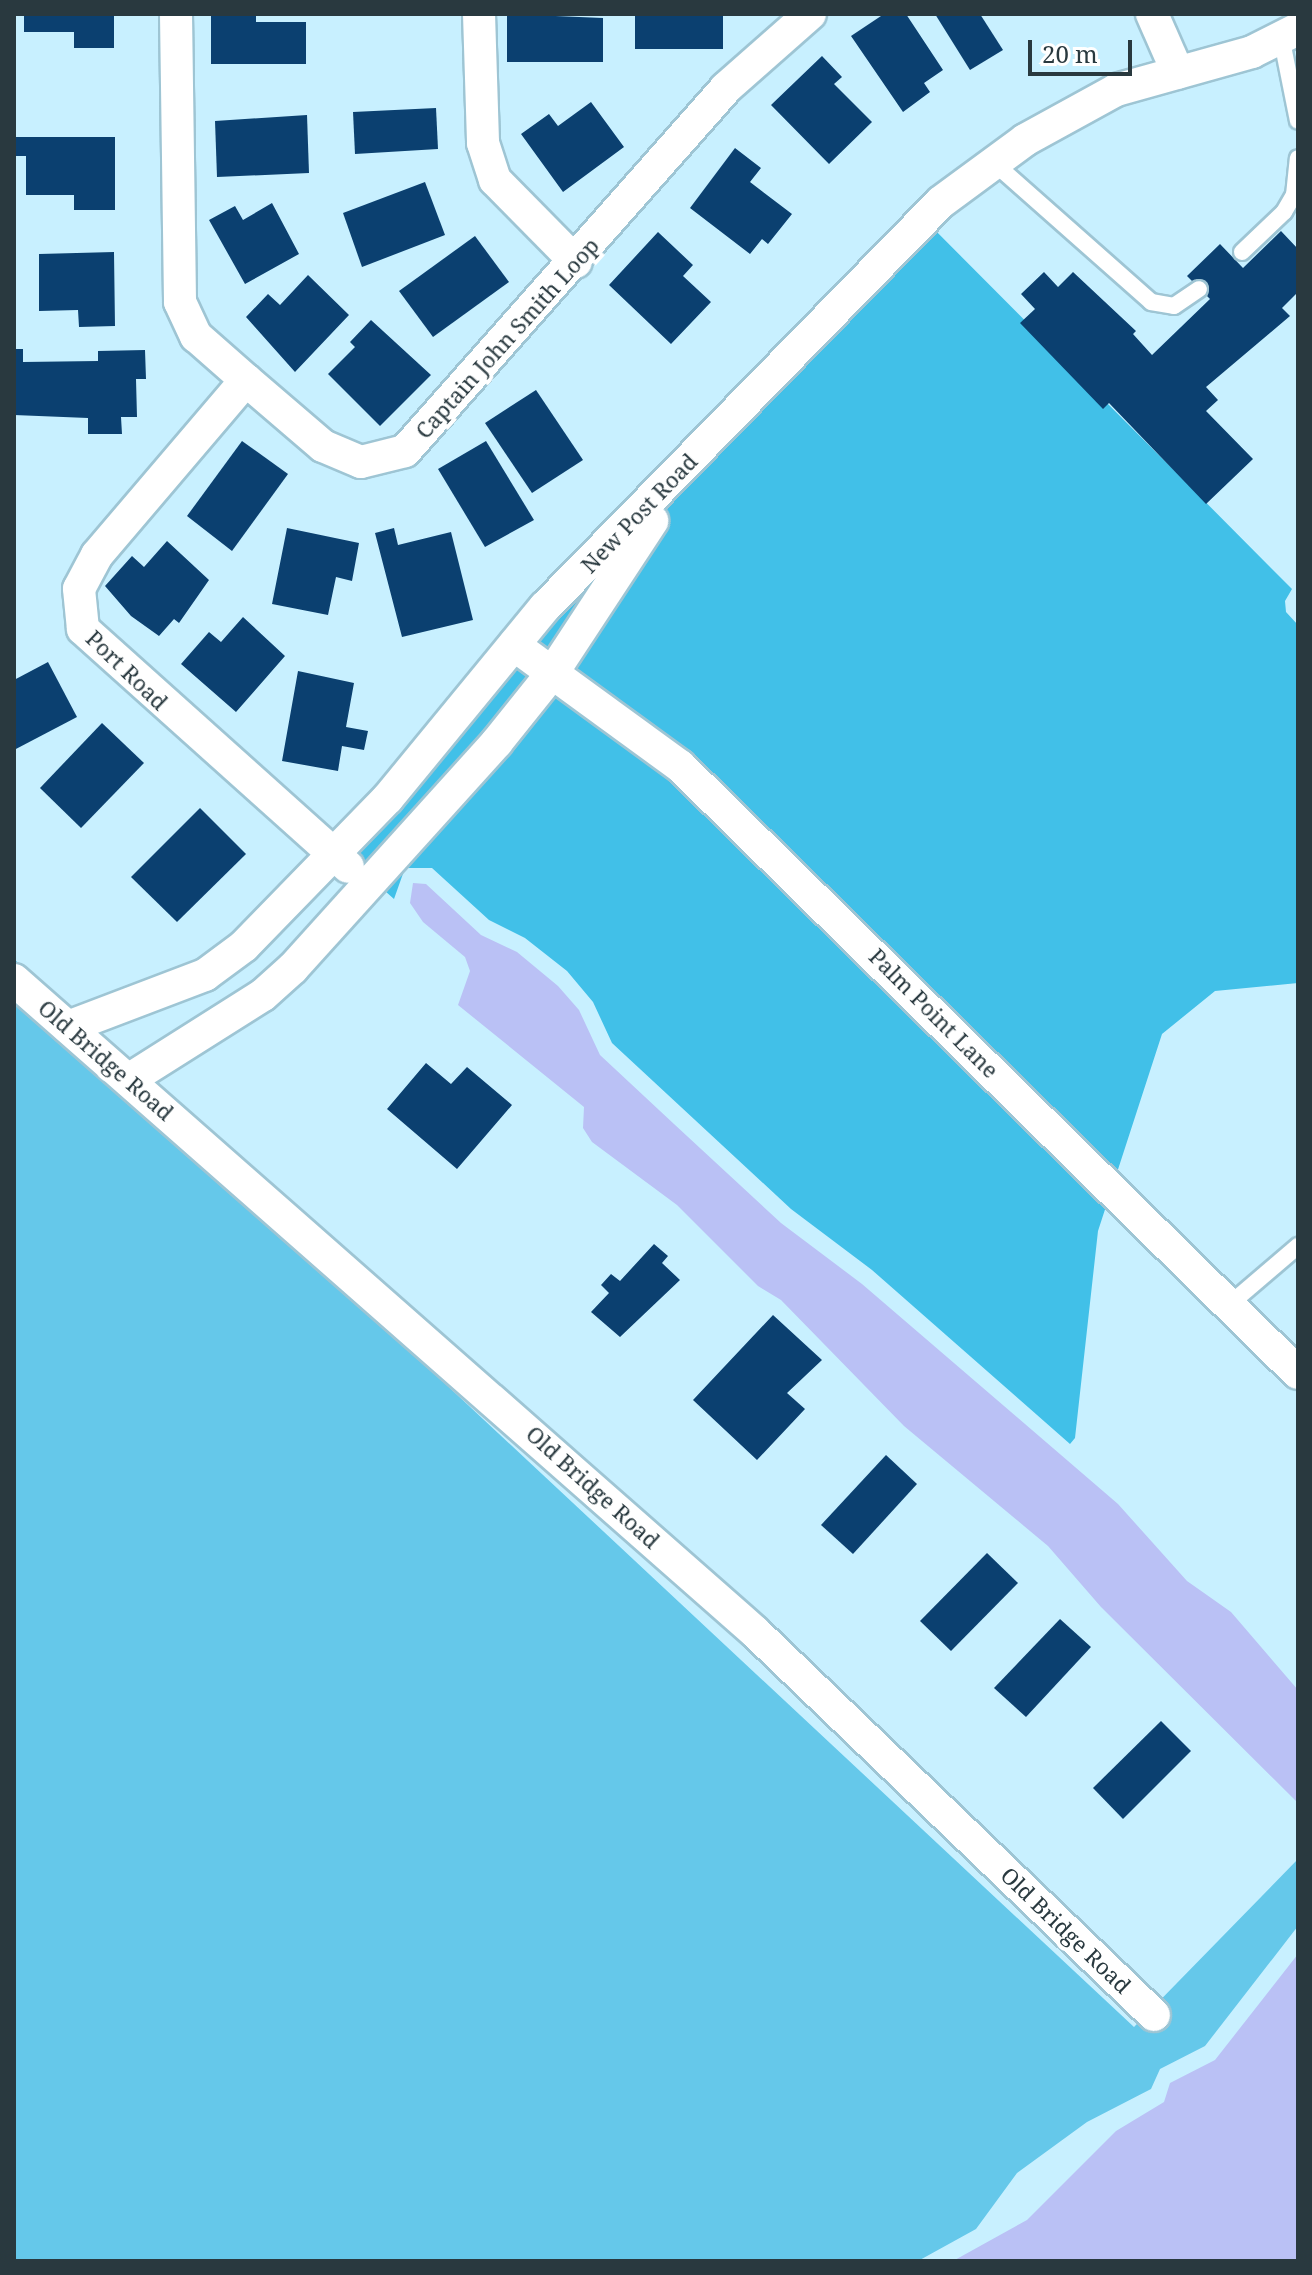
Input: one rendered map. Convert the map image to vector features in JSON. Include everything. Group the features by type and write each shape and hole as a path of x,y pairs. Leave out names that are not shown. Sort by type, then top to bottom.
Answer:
{"street":[{"name":"Captain John Smith Loop","path":"176,14 180,302 196,336 323,446 361,462 405,451 576,262 726,88 810,14"},
{"path":"479,14 483,143 495,180 576,262"},
{"path":"1152,14 1178,73"},
{"name":"New Post Road","path":"68,1027 205,975 244,946 388,798 514,645 941,202 993,162 1116,90 1293,43"},
{"name":"Port Road","path":"246,380 97,555 79,589 83,629 367,883"},
{"path":"130,1079 263,995 497,742 553,672 694,456"},
{"name":"Palm Point Lane","path":"514,645 680,766 1298,1373"},
{"name":"Old Bridge Road","path":"14,980 755,1632 1154,2015"}],"lane":[{"path":"1293,43 1298,121"},
{"path":"1242,252 1284,212 1294,195 1298,159"},
{"path":"993,162 1151,302 1174,306 1199,289"},
{"path":"1229,1305 1298,1246"}],"shaded area":[{"path":"914,209 1292,589 1285,601 1286,612 1298,625 1298,983 1215,991 1162,1034 1098,1231 1075,1438 1070,1444 872,1270 791,1209 612,1043 593,1002 567,971 525,938 489,920 432,868 405,868 394,899 341,852"},
{"path":"413,883 426,884 481,935 517,952 558,986 579,1010 600,1055 674,1124 781,1223 862,1284 1118,1504 1187,1581 1231,1612 1298,1690 1298,1803 1101,1607 1048,1546 904,1426 781,1300 758,1286 677,1205 592,1142 583,1128 584,1107 458,1005 470,971 465,957 423,922 410,903"},
{"path":"14,959 144,1073 376,1319 1134,2027 1298,1859 1298,1926 1205,2046 1160,2069 1151,2089 1087,2122 1017,2173 976,2229 918,2261 14,2261"},
{"path":"1298,1954 1298,2261 953,2261 1027,2220 1116,2131 1164,2102 1170,2083 1215,2060"}],"building":[{"path":"24,14 114,14 114,48 74,48 74,32 24,32"},
{"path":"211,14 256,14 256,22 306,22 306,64 211,64"},
{"path":"507,14 603,18 603,62 507,62"},
{"path":"635,14 723,14 723,49 635,49"},
{"path":"884,14 906,14 943,70 924,83 930,92 903,112 851,36"},
{"path":"935,14 980,14 1003,50 970,70"},
{"path":"822,56 842,77 834,84 872,122 829,164 771,105"},
{"path":"591,102 624,147 563,192 521,134 549,114 558,126"},
{"path":"436,108 438,149 355,154 353,112"},
{"path":"307,115 309,173 217,177 215,121"},
{"path":"14,137 115,137 115,210 74,210 74,195 26,195 26,156 14,156"},
{"path":"735,148 761,168 750,182 792,214 768,244 762,239 750,254 690,208"},
{"path":"425,182 445,235 362,267 343,213"},
{"path":"272,203 299,254 245,284 209,220 235,206 243,220"},
{"path":"1281,231 1298,249 1298,292 1282,308 1290,316 1206,387 1218,400 1206,411 1253,459 1206,504 1109,403 1103,409 1020,323 1035,309 1021,294 1044,272 1058,287 1073,272 1136,331 1133,334 1152,355 1210,299 1187,276 1220,244 1243,268"},
{"path":"658,232 693,265 683,276 711,302 671,344 609,285"},
{"path":"475,236 509,282 433,337 399,291"},
{"path":"114,252 115,326 79,327 78,310 39,311 39,254"},
{"path":"308,275 349,315 295,372 246,317 268,294 280,305"},
{"path":"371,320 431,375 380,426 328,374 355,347 350,342"},
{"path":"14,349 23,349 23,362 98,361 98,351 145,350 146,379 136,379 137,417 121,417 122,434 88,434 88,418 14,415"},
{"path":"536,390 583,460 532,493 485,423"},
{"path":"242,441 288,474 232,551 187,516"},
{"path":"486,441 534,520 485,547 438,469"},
{"path":"287,528 359,543 352,581 336,577 328,615 272,604"},
{"path":"394,528 398,545 451,532 473,620 402,637 375,533"},
{"path":"167,541 209,580 179,623 174,619 159,636 131,616 105,586 132,556 144,567"},
{"path":"243,617 285,656 236,712 181,664 209,632 221,642"},
{"path":"48,662 77,717 14,750 14,680"},
{"path":"298,671 354,683 346,727 368,731 364,750 342,746 338,771 282,761"},
{"path":"102,723 144,763 81,828 40,788"},
{"path":"200,808 246,854 177,922 131,877"},
{"path":"426,1063 451,1084 467,1067 512,1105 457,1169 387,1109"},
{"path":"654,1244 668,1256 662,1263 680,1280 620,1337 591,1312 609,1293 601,1285 611,1274 620,1281"},
{"path":"773,1315 822,1360 787,1393 805,1409 757,1460 693,1400"},
{"path":"886,1455 917,1484 853,1554 821,1525"},
{"path":"987,1553 1018,1583 951,1651 920,1621"},
{"path":"1060,1619 1091,1647 1026,1717 994,1688"},
{"path":"1161,1721 1191,1751 1123,1819 1093,1788"}]}
